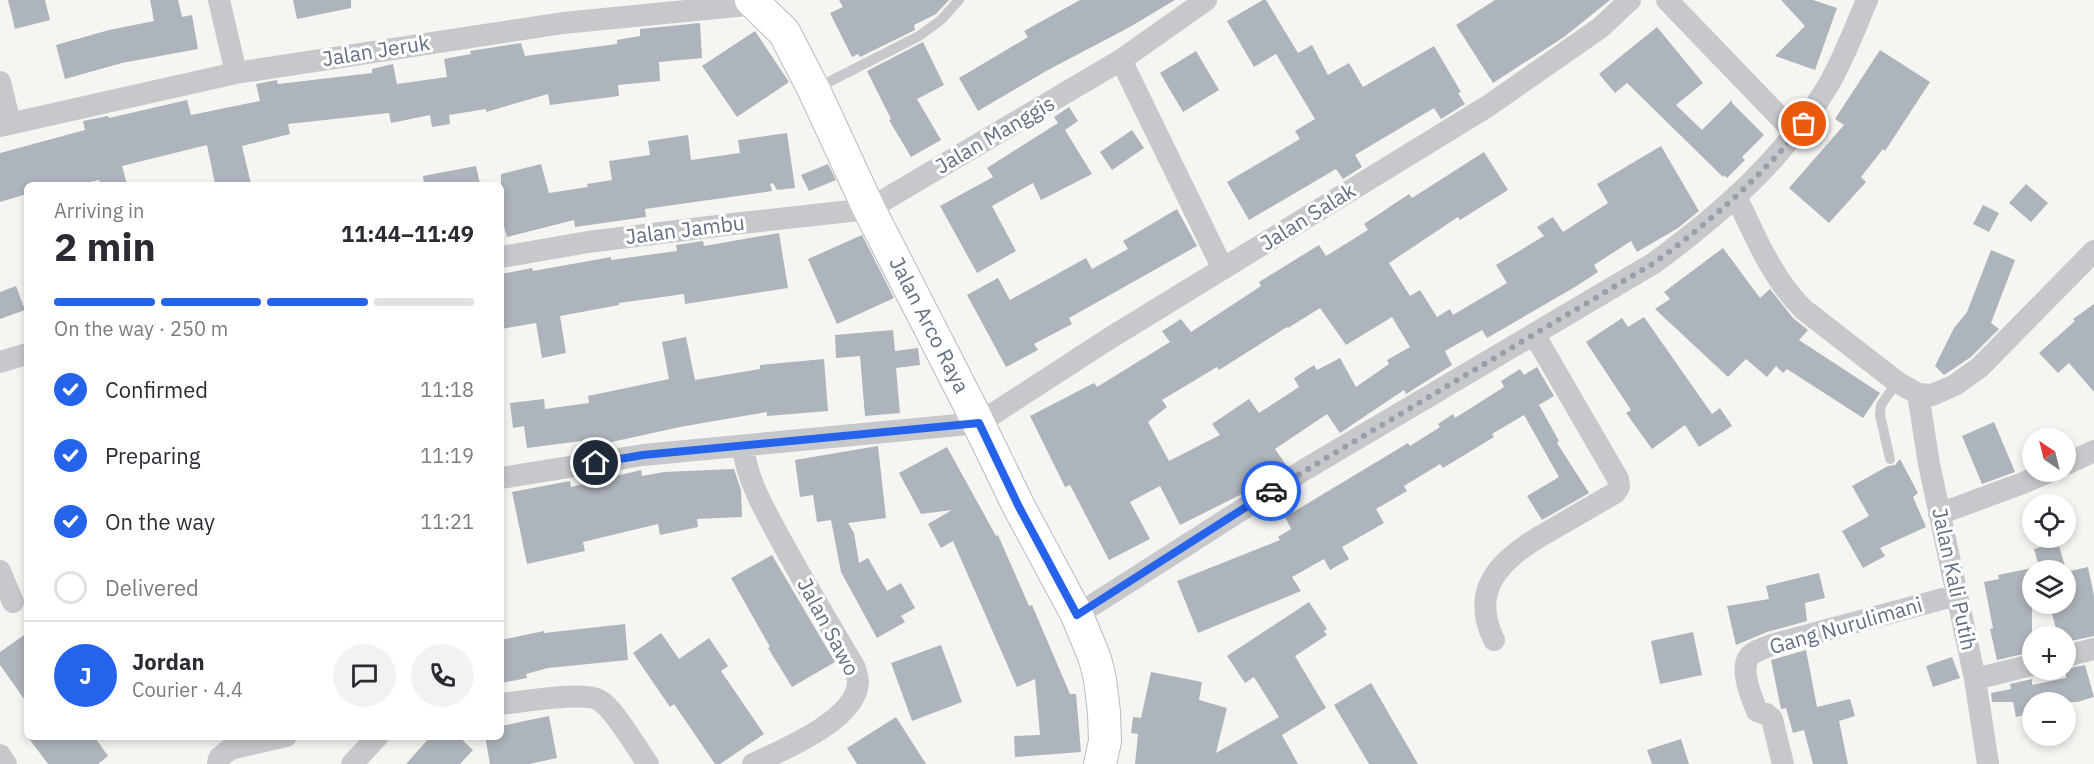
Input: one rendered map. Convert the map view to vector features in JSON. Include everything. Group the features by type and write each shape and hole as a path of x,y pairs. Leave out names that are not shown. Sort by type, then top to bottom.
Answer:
{"main road":[{"name":"Jalan Arco Raya","path":"754,2 784,32 814,90 869,209 979,423 1019,507 1077,615 1095,659 1100,679 1104,712 1104,741 1100,764"}],"street":[{"path":"219,0 236,73"},
{"name":"Jalan Manggis","path":"869,209 1121,60 1206,0"},
{"name":"Jalan Salak","path":"979,423 1110,338 1488,106 1600,28 1630,0"},
{"path":"1667,0 1796,134"},
{"path":"1077,615 1304,470 1654,263 1693,234 1769,165 1796,134 1830,81 1867,0"},
{"name":"Jalan Jeruk","path":"5,124 236,73 563,22 754,2"},
{"path":"1121,60 1223,269"},
{"path":"0,82 5,124"},
{"path":"1737,196 1770,266 1793,300 1897,382 1918,394 1932,395 1964,380 1980,367 2094,251"},
{"name":"Jalan Jambu","path":"504,256 588,242 869,209"},
{"path":"1494,640 1485,607 1491,580 1497,570 1521,547 1615,494 1619,488 1618,479 1534,334"},
{"path":"0,362 24,355"},
{"name":"Jalan Kali Putih","path":"1918,394 1940,514 1975,680 1988,764"},
{"path":"504,478 643,455 979,423"},
{"name":"Jalan Sawo","path":"743,446 745,466 756,491 793,561 855,668 858,683 846,708 832,721 753,764"},
{"path":"2076,459 2094,451"},
{"path":"1940,514 2023,482"},
{"path":"0,571 13,602"},
{"name":"Gang Nurulimani","path":"1783,764 1772,719 1757,711 1748,683 1746,663 1751,654 1771,645 1957,595"},
{"path":"2076,654 2094,649"},
{"path":"1975,680 2022,668"},
{"path":"504,704 587,696 599,700 609,709 648,764"},
{"path":"219,764 219,758 230,749 269,740"},
{"path":"352,764 374,740"},
{"path":"0,755 6,764"}],"lane":[{"path":"814,90 920,36 941,20 959,0"},
{"path":"1890,459 1880,415 1881,405 1897,382"}],"building":[{"path":"8,0 45,0 50,20 15,29"},
{"path":"150,0 178,0 182,17 192,15 198,49 122,63 65,79 56,45 109,30 154,21"},
{"path":"293,0 351,0 351,8 297,19"},
{"path":"839,0 949,0 936,14 914,25 915,30 860,57 858,54 852,57 830,13 843,7"},
{"path":"1080,0 1175,0 978,111 959,78 1028,37 1024,31"},
{"path":"1266,0 1298,53 1312,45 1328,75 1349,63 1363,87 1434,46 1461,92 1458,93 1465,104 1441,119 1434,108 1355,155 1362,167 1343,179 1336,169 1249,220 1227,182 1300,139 1295,131 1315,119 1276,54 1254,67 1227,21"},
{"path":"1495,0 1610,0 1564,37 1493,83 1456,25"},
{"path":"1781,0 1813,0 1837,8 1815,70 1775,56 1805,26"},
{"path":"700,23 702,58 659,62 660,81 618,85 619,96 550,105 548,94 486,112 486,109 449,115 450,124 432,127 430,115 391,123 389,113 288,124 290,134 242,146 251,182 215,182 207,145 122,166 126,182 100,182 99,180 24,182 24,195 0,202 0,153 85,130 83,121 108,116 109,118 187,100 191,115 260,101 256,84 277,80 278,84 372,73 372,69 393,64 397,84 447,77 444,59 471,54 470,51 521,43 525,56 617,44 617,40 640,36 640,29"},
{"path":"1657,27 1703,83 1676,105 1702,130 1732,100 1732,103 1764,135 1742,157 1745,160 1727,178 1724,175 1723,177 1627,83 1615,93 1599,74"},
{"path":"755,31 789,82 737,117 702,66"},
{"path":"923,42 944,85 917,99 941,140 911,157 889,120 891,119 867,71"},
{"path":"1880,50 1930,82 1885,151 1883,149 1861,177 1866,182 1829,223 1789,188 1844,125 1835,119"},
{"path":"1196,51 1219,90 1183,112 1160,73"},
{"path":"1069,107 1078,121 1065,130 1092,174 1041,200 1033,183 992,206 1016,251 977,273 940,206 993,177 987,168 1058,123 1054,117"},
{"path":"1132,130 1144,148 1112,170 1100,152"},
{"path":"787,133 795,188 777,190 773,183 770,184 772,191 645,209 646,217 575,227 574,220 507,237 504,226 504,182 501,182 501,174 541,164 549,193 588,187 587,184 612,180 609,161 650,155 648,141 688,135 691,160 740,153 738,140"},
{"path":"1661,146 1699,211 1678,228 1637,252 1631,241 1594,265 1598,272 1487,338 1482,330 1445,351 1452,365 1406,394 1404,390 1340,433 1327,414 1275,449 1286,465 1240,495 1180,525 1160,486 1130,502 1150,539 1109,560 1070,485 1065,487 1030,416 1094,383 1097,387 1170,342 1162,331 1181,319 1191,332 1261,286 1259,282 1319,245 1326,256 1368,230 1364,224 1409,194 1412,198 1484,152 1508,190 1460,220 1458,217 1389,263 1410,296 1420,290 1437,317 1450,309 1453,315 1507,283 1496,265 1544,236 1537,227 1553,217 1563,232 1608,203 1597,184","holes":["1320,308 1346,345 1392,317 1410,347 1387,360 1389,364 1356,387 1340,358 1317,370 1314,365 1294,378 1299,387 1259,413 1249,399 1212,424 1220,435 1169,461 1148,422 1167,407 1162,400 1217,367 1219,370"]},
{"path":"828,164 836,180 809,191 801,175"},
{"path":"476,166 480,182 424,182 423,176"},
{"path":"2026,184 2048,203 2031,222 2009,203"},
{"path":"1983,205 1999,213 1989,232 1973,224"},
{"path":"1177,209 1197,246 1069,318 1072,324 1034,344 1038,350 1006,367 967,295 998,278 1010,300 1086,258 1092,269 1128,249 1123,241"},
{"path":"779,233 788,288 685,304 684,294 619,303 619,305 560,316 566,353 542,358 536,323 504,328 504,273 532,268 533,271 611,257 611,260 677,251 676,245 703,241 704,246"},
{"path":"862,235 894,298 837,324 808,259"},
{"path":"1723,248 1760,298 1770,289 1793,318 1808,330 1799,340 1880,393 1863,418 1787,369 1783,373 1776,366 1767,377 1746,359 1728,377 1655,309 1670,299 1664,292"},
{"path":"1991,250 2015,260 1991,323 1999,329 1971,357 1944,375 1935,366 1954,328 1967,312"},
{"path":"16,286 24,310 0,319 0,292"},
{"path":"2094,304 2094,392 2069,363 2058,373 2039,353 2075,321 2073,319"},
{"path":"1644,317 1712,414 1720,408 1732,426 1699,447 1685,425 1652,449 1626,413 1631,410 1586,342 1622,318 1628,327"},
{"path":"893,330 895,351 918,348 920,365 896,368 900,413 865,416 860,356 836,358 835,335"},
{"path":"686,337 695,380 760,369 760,365 824,359 828,411 767,416 767,412 680,427 598,445 597,439 527,448 524,426 513,428 510,403 544,399 545,409 589,403 588,396 669,379 662,342"},
{"path":"1537,367 1554,396 1539,405 1559,441 1557,443 1589,493 1542,520 1527,496 1559,477 1524,415 1492,434 1494,437 1443,468 1440,464 1404,486 1407,491 1376,509 1384,523 1342,547 1349,559 1330,570 1324,559 1292,577 1301,591 1198,633 1177,581 1280,540 1278,537 1291,529 1285,517 1408,443 1410,446 1440,427 1438,424 1453,414 1455,418 1504,387 1501,381 1520,369 1524,375"},
{"path":"1994,422 2015,472 1982,484 1962,436"},
{"path":"878,446 886,518 848,523 854,533 859,563 868,558 887,591 901,583 915,608 901,616 905,622 877,638 841,572 831,520 817,522 813,495 800,497 795,460"},
{"path":"947,447 996,536 998,535 1029,606 1032,605 1070,694 1076,694 1081,752 1015,757 1014,736 1040,735 1035,679 1017,687 953,541 941,548 928,524 952,510 921,514 899,473"},
{"path":"1900,459 1918,493 1913,497 1926,527 1880,548 1885,556 1863,568 1842,531 1869,516 1852,486 1888,466 1895,465"},
{"path":"734,469 741,490 742,517 697,519 698,527 660,535 658,524 583,542 585,551 527,564 512,492 570,481 571,487 641,470 642,476 664,472"},
{"path":"2060,548 2063,560 2037,560 2034,549"},
{"path":"772,555 835,662 792,687 768,648 770,647 731,578"},
{"path":"2088,567 2094,596 2094,636 2076,640 2076,626 2055,626 2052,614 2076,614 2076,570"},
{"path":"2022,570 2022,614 2032,614 2032,626 2022,626 2022,654 1997,660 1990,629 1993,628 1984,582 1999,579 1998,575"},
{"path":"1819,573 1825,598 1805,603 1807,621 1767,632 1736,645 1727,606 1769,599 1766,586"},
{"path":"1309,602 1327,629 1324,631 1327,635 1295,656 1326,708 1282,735 1298,764 1135,764 1138,734 1131,733 1133,717 1141,718 1151,672 1202,682 1199,700 1227,708 1216,753 1279,717 1254,677 1245,683 1227,656"},
{"path":"625,624 628,660 548,668 526,674 527,678 504,682 504,639 544,631 544,633"},
{"path":"1693,632 1702,675 1660,684 1651,641"},
{"path":"661,633 679,659 709,638 728,666 721,671 764,734 720,764 715,764 674,704 670,707 633,653"},
{"path":"24,635 24,699 0,665 0,652"},
{"path":"941,645 962,702 912,721 891,663"},
{"path":"1806,650 1817,707 1850,699 1855,716 1839,721 1848,764 1813,764 1804,730 1793,733 1786,708 1781,709 1771,660"},
{"path":"1952,657 1960,678 1933,687 1926,666"},
{"path":"2085,665 2094,697 2076,702 2076,692 2022,692 2022,716 2016,717 2013,702 1992,702 1991,693 2011,689 2010,684 2028,680 2032,680 2032,685 2056,680 2076,680 2076,667"},
{"path":"1371,683 1418,764 1369,764 1334,705"},
{"path":"549,716 557,758 529,764 490,764 486,740 504,740 504,725"},
{"path":"896,717 926,764 857,764 847,748"},
{"path":"1681,739 1689,764 1652,764 1647,750"},
{"path":"30,740 97,740 108,756 98,764 48,764"},
{"path":"427,740 462,740 473,750 460,764 406,764"}],"way so far":[{"path":"1271,491 1654,263 1693,234 1753,182 1804,124"}],"route":[{"path":"596,463 643,455 979,423 1019,507 1077,615 1271,491"}]}
